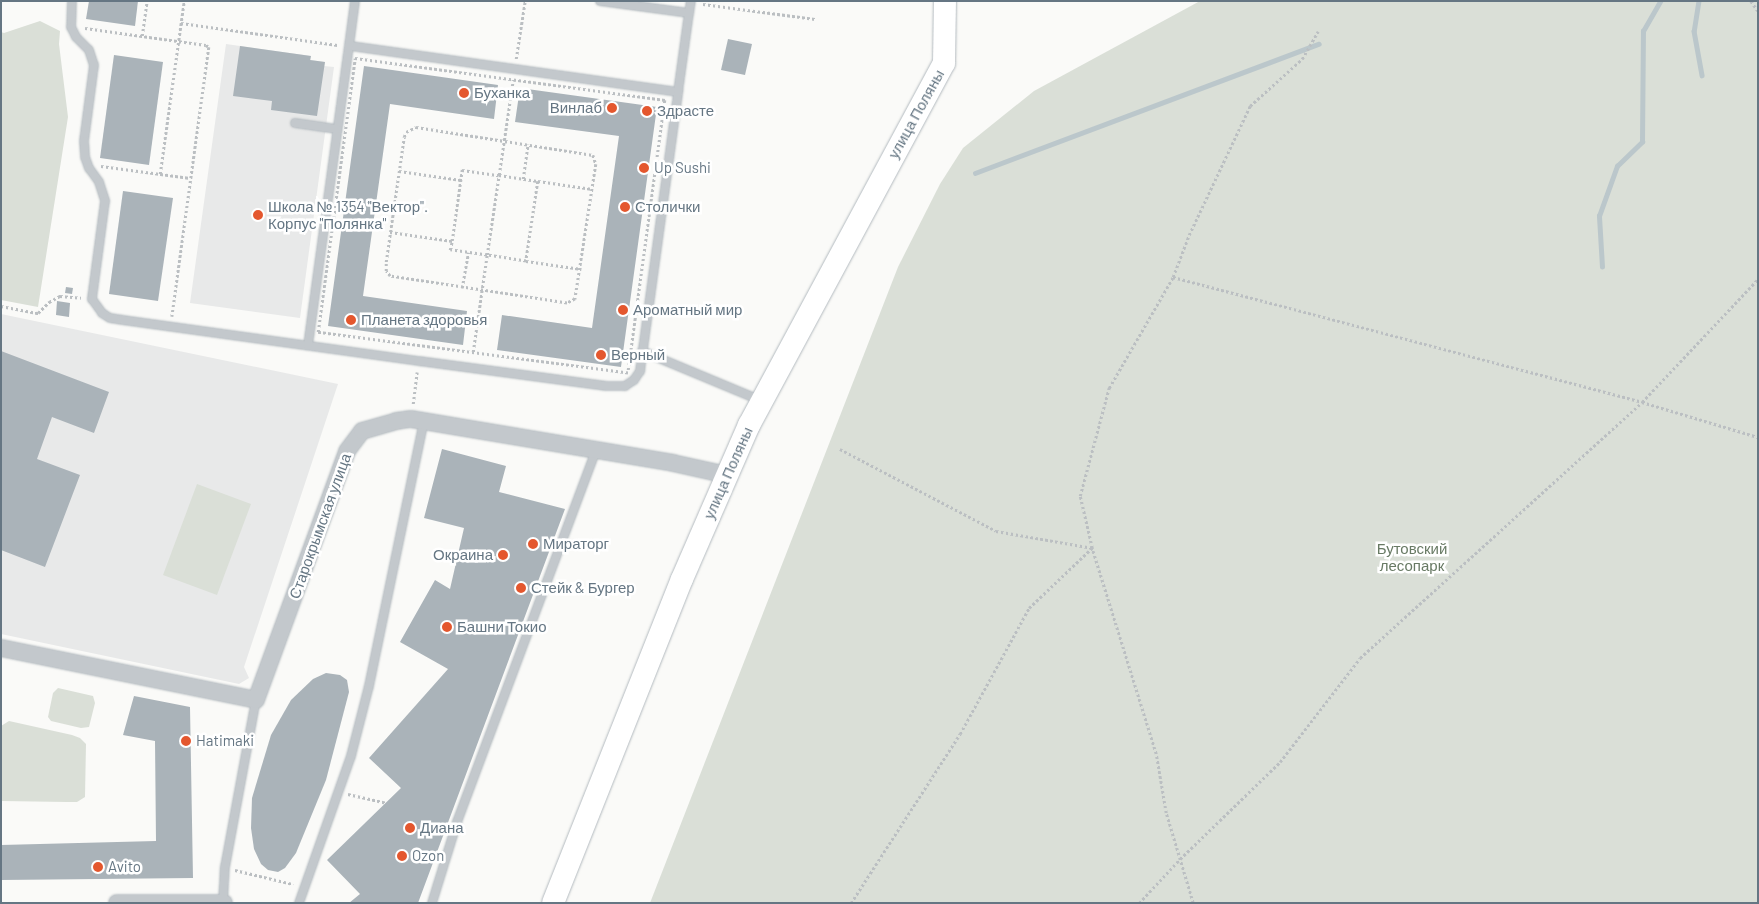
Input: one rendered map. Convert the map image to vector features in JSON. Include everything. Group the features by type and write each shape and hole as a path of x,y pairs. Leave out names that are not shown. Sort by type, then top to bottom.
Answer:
{"main road":[{"name":"улица Поляны","path":"553,903 682,579 727,475 762,400 944,63 945,1"}],"street":[{"name":"Старокрымская улица","path":"256,700 347,451 362,431 396,421 411,419 596,450 727,475"},
{"path":"1,648 256,700"},
{"path":"117,903 223,902"}],"lane":[{"path":"72,1 72,27 76,37 89,50 94,66 84,141 88,164 99,182 105,201 92,300 97,308 110,318 619,388 634,380 640,371 690,2"},
{"path":"308,346 355,1"},
{"path":"600,1 689,14"},
{"path":"349,46 678,92"},
{"path":"295,123 337,129"},
{"path":"642,351 762,400"},
{"path":"299,903 351,756 369,686 424,422"},
{"path":"432,903 457,822 596,450"},
{"path":"223,902 226,867 256,700"}],"path":[{"path":"142,36 147,1"},
{"path":"160,174 184,1"},
{"path":"474,346 524,1"},
{"path":"1751,1 1758,12"},
{"path":"690,2 815,19"},
{"path":"181,23 349,46"},
{"path":"72,27 206,45 209,47 170,327"},
{"path":"1193,903 1166,814 1156,754 1092,548 1080,496 1109,388 1173,277 1189,235 1250,106 1302,59 1318,31"},
{"path":"355,58 665,100 628,373 318,332 355,58"},
{"path":"411,128 504,140 593,155 596,164 577,295 571,302 482,291 390,276 386,271 390,232 404,137 411,128"},
{"path":"523,179 528,144"},
{"path":"88,164 191,178"},
{"path":"581,269 450,250 462,170 592,189"},
{"path":"399,171 461,180"},
{"path":"526,261 538,181"},
{"path":"390,232 452,241"},
{"path":"462,288 468,253"},
{"path":"1173,277 1642,402 1758,437"},
{"path":"1139,903 1180,859 1280,762 1360,658 1642,402 1758,279"},
{"path":"1,306 38,313 49,302 60,296 92,300"},
{"path":"414,395 419,361"},
{"path":"840,449 996,531 1092,548"},
{"path":"851,903 960,734 1029,608 1092,548"},
{"path":"338,792 386,803"},
{"path":"226,867 304,886"}],"shaded area":[{"name":"Школа № 1354 \"Вектор\". Корпус \"Полянка\"","path":"226,44 311,56 311,60 325,62 324,66 334,67 300,318 190,303"},
{"path":"1,314 338,384 244,667 249,678 239,684 1,634"}],"green space":[{"name":"Бутовский лесопарк","path":"1200,1 1758,1 1758,903 650,903 898,267 940,184 963,148 1034,91"},
{"path":"40,21 60,31 59,44 68,117 38,307 1,300 1,32 4,33"},
{"path":"197,484 251,504 217,595 163,575"},
{"path":"58,688 93,696 95,703 89,727 81,728 51,721 48,717 53,693"},
{"path":"9,721 72,735 80,738 86,744 85,797 77,802 1,801 1,726"}],"building":[{"path":"89,1 138,1 135,26 86,19"},
{"path":"728,39 752,44 745,75 721,70"},
{"path":"240,46 311,56 310,60 325,62 317,116 271,110 272,101 233,96"},
{"path":"114,55 163,62 149,165 100,158"},
{"path":"364,66 498,85 494,119 390,104 363,296 467,311 463,345 328,326"},
{"path":"520,88 657,107 621,367 497,350 502,315 592,328 619,136 515,122"},
{"path":"123,191 173,198 158,301 109,294"},
{"path":"66,287 73,288 72,294 65,293"},
{"path":"57,301 70,303 69,317 56,315"},
{"path":"1,351 109,392 94,433 52,417 37,459 80,475 45,567 1,550"},
{"path":"442,449 506,466 499,492 565,509 418,903 349,903 360,894 327,860 401,788 369,758 448,669 400,642 435,580 450,589 464,528 424,518"},
{"path":"326,673 340,675 347,680 349,692 326,780 296,853 285,868 278,872 268,870 261,864 254,849 251,828 252,798 271,735 291,700 313,679"},
{"path":"134,696 190,707 193,878 1,880 1,845 156,841 155,741 123,735"}],"waterway":[{"path":"1602,267 1599,216 1617,166 1642,142 1643,31 1660,1"},
{"path":"1699,1 1694,31 1702,75"},
{"path":"975,173 1319,44"}],"place":[{"name":"Буханка","path":"464,93"},
{"name":"Винлаб","path":"612,108"},
{"name":"Здрасте","path":"647,111"},
{"name":"Up Sushi","path":"644,168"},
{"name":"Столички","path":"625,207"},
{"name":"Школа № 1354 \"Вектор\". Корпус \"Полянка\"","path":"258,215"},
{"name":"Ароматный мир","path":"623,310"},
{"name":"Планета здоровья","path":"351,320"},
{"name":"Верный","path":"601,355"},
{"name":"Мираторг","path":"533,544"},
{"name":"Окраина","path":"503,555"},
{"name":"Стейк & Бургер","path":"521,588"},
{"name":"Башни Токио","path":"447,627"},
{"name":"Hatimaki","path":"186,741"},
{"name":"Диана","path":"410,828"},
{"name":"Ozon","path":"402,856"},
{"name":"Avito","path":"98,867"}]}
